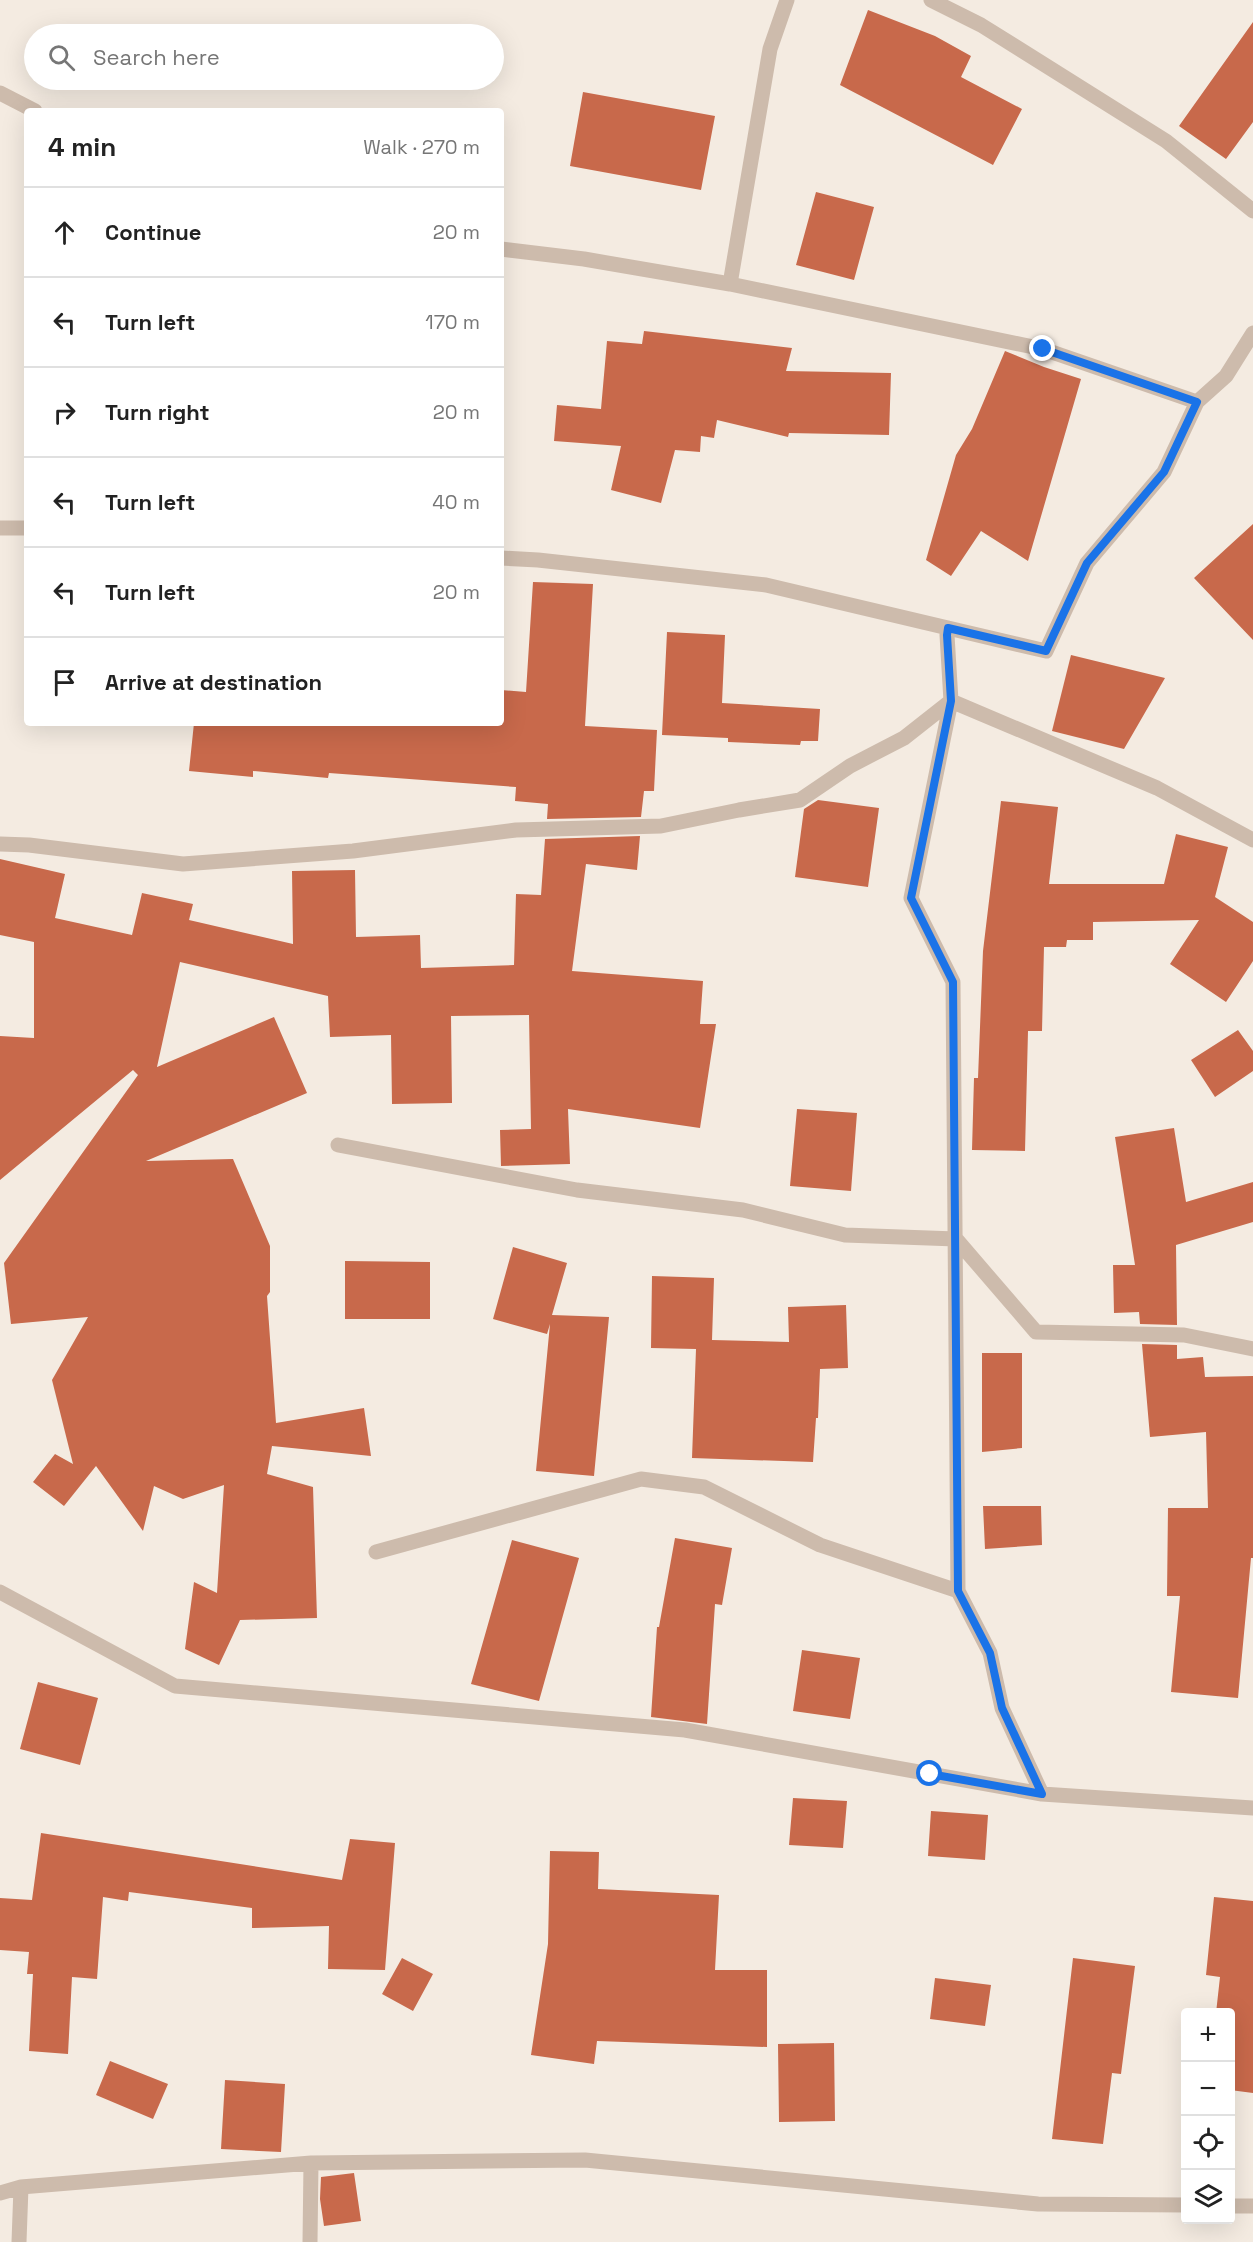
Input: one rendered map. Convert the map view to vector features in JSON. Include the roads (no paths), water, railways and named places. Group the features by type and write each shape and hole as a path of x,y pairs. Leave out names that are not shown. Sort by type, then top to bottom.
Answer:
{"street":[{"path":"730,284 770,49 787,0"},
{"path":"930,0 981,25 1166,141 1253,210"},
{"path":"0,93 29,108"},
{"path":"504,249 584,259 730,284 1043,349 1197,402"},
{"path":"504,558 766,585 1046,651 1087,563 1164,472 1197,402 1226,376 1253,333"},
{"path":"0,528 24,528"},
{"path":"948,628 951,701 911,898 953,982 958,1591 990,1653 1002,1708 1042,1794"},
{"path":"951,701 1157,788 1253,840"},
{"path":"0,844 29,845 183,864 353,851 516,830 662,826 800,800 850,766 904,738 951,701"},
{"path":"338,1145 577,1190 743,1210 845,1235 956,1239 1036,1332 1184,1335 1253,1348"},
{"path":"376,1552 641,1479 704,1487 820,1545 958,1591"},
{"path":"0,1592 175,1686 685,1730 1042,1794 1253,1808"},
{"path":"0,2193 21,2187 310,2163 585,2160 1038,2204 1181,2205"},
{"path":"310,2163 310,2242"},
{"path":"19,2242 21,2187"},
{"path":"1235,2206 1253,2206"}]}
